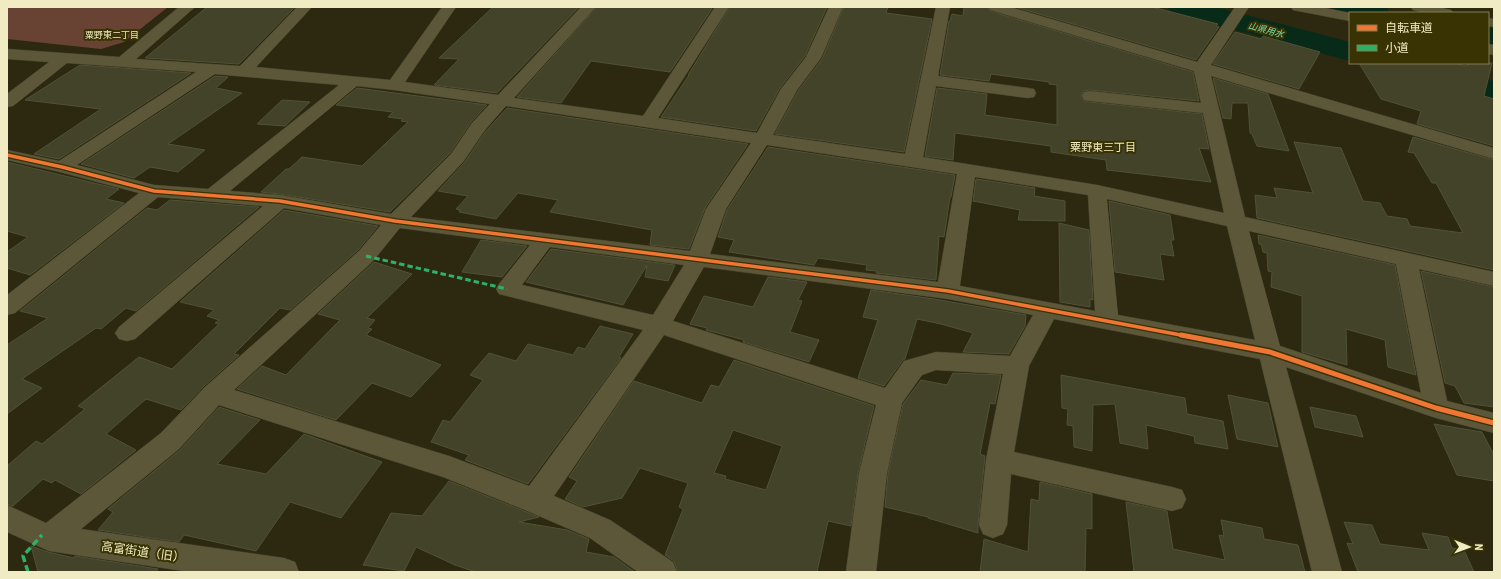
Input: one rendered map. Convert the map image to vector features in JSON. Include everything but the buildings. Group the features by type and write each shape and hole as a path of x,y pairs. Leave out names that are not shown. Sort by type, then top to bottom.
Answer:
{"street":[{"path":"124,61 188,7"},
{"path":"244,71 305,7"},
{"path":"394,85 449,7"},
{"path":"49,538 170,441 214,394 366,256 395,221 457,158 478,127 502,100 589,7"},
{"path":"648,121 722,7"},
{"path":"535,501 658,325 697,260 716,209 762,139 789,88 813,58 836,7"},
{"path":"912,161 943,7"},
{"path":"995,7 1494,154"},
{"path":"1298,7 1349,17"},
{"path":"1418,7 1441,12"},
{"path":"1236,16 1201,68 1236,221 1327,572"},
{"path":"7,54 124,61 354,80 648,121 967,169 1097,191 1494,279"},
{"path":"7,102 64,58"},
{"path":"62,167 213,68"},
{"path":"212,196 354,80"},
{"path":"928,80 1028,93"},
{"path":"1090,96 1210,109"},
{"path":"7,156 62,167 154,191 280,201 395,221 948,291 1270,352 1436,408 1494,422"},
{"path":"948,291 967,169"},
{"path":"7,308 154,191"},
{"path":"1097,191 1107,321"},
{"path":"128,333 280,201"},
{"path":"544,241 506,289 658,325 890,400"},
{"path":"1406,259 1436,408"},
{"path":"993,525 999,460 1017,366 1047,310"},
{"path":"861,572 873,473 890,400 913,368 936,361 1017,366"},
{"path":"214,394 449,467 535,501 600,528 662,572"},
{"path":"999,460 1172,499"},
{"name":"高富街道（旧）","path":"7,518 49,538 284,572"}],"shaded area":[{"path":"7,7 168,7 124,42 101,49 7,39"}],"waterway":[{"name":"山県用水","path":"1182,7 1349,52"},
{"path":"1346,7 1370,12"},
{"path":"1489,36 1494,37"},
{"name":"山県用水","path":"1394,64 1494,91"}],"marked path":[{"path":"366,256 507,289"},
{"path":"28,572 23,556 42,535"}],"cycle path":[{"path":"7,155 62,167 154,191 280,201 395,221 948,291 1270,352 1436,408 1494,423"}],"district":[{"name":"粟野東二丁目","path":"112,35"},
{"name":"粟野東三丁目","path":"1103,147"}]}
